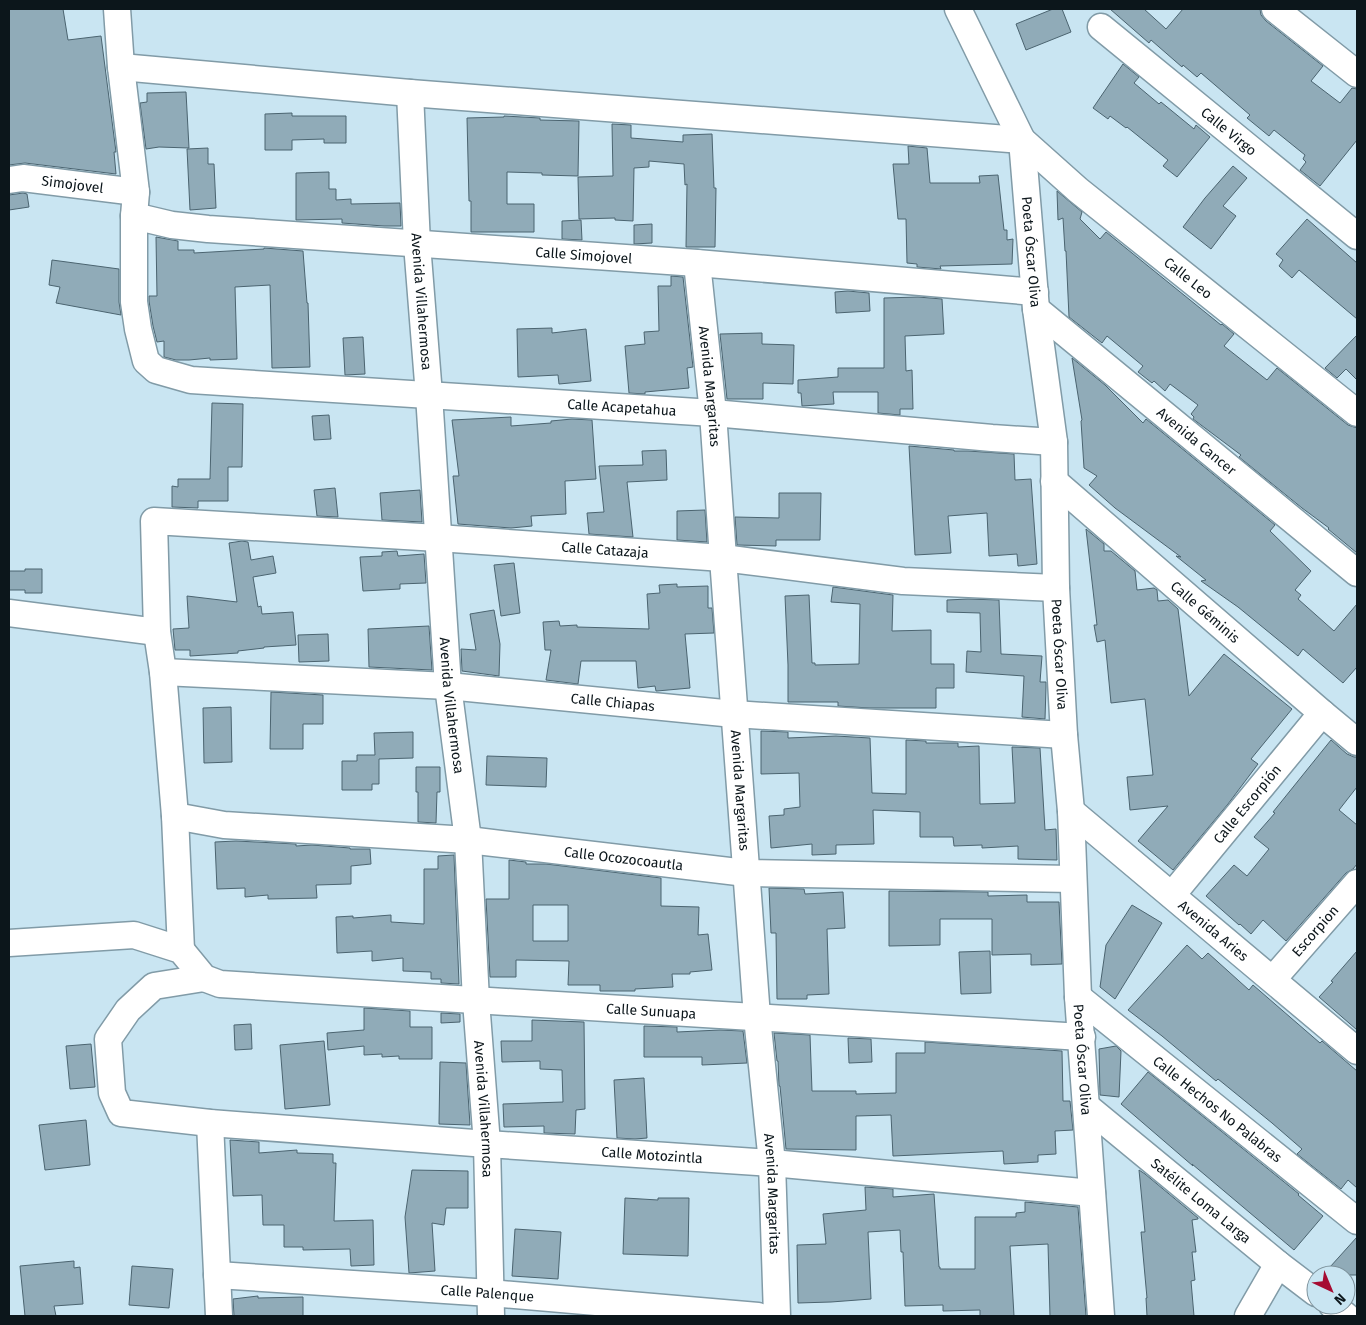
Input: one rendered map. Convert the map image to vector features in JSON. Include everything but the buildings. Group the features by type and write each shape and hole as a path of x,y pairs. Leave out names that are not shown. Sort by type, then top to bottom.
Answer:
{"street":[{"name":"Calle Acapetahua","path":"117,9 135,204 134,302 146,361 156,370 191,380 713,413 1054,442"},
{"name":"Poeta Óscar Oliva","path":"958,9 1022,140 1035,301 1054,442 1056,588 1064,735 1071,812 1078,997 1101,1316"},
{"path":"1275,9 1357,74"},
{"name":"Calle Virgo","path":"1101,27 1357,236"},
{"path":"121,67 410,93 1022,140"},
{"name":"Avenida Villahermosa","path":"410,93 417,244 448,686 468,840 476,1001 487,1144 491,1304"},
{"name":"Calle Leo","path":"1022,140 1078,190 1357,413"},
{"name":"Simojovel","path":"9,180 22,178 135,204"},
{"name":"Calle Simojovel","path":"135,204 172,225 208,229 697,263 1035,301"},
{"name":"Avenida Margaritas","path":"697,263 713,413 757,1016 772,1164 777,1316"},
{"name":"Avenida Cancer","path":"1035,301 1357,573"},
{"name":"Calle Géminis","path":"1054,481 1357,742"},
{"name":"Calle Catazaja","path":"157,632 154,521 723,558 903,581 1056,588"},
{"path":"9,613 157,632 163,672 175,816 181,950"},
{"name":"Calle Chiapas","path":"163,672 448,686 734,714 1064,735"},
{"name":"Calle Escorpión","path":"1172,896 1322,713"},
{"name":"Avenida Aries","path":"1071,812 1357,1051"},
{"name":"Calle Ocozocoautla","path":"175,816 224,825 468,840 746,873 1073,879"},
{"name":"Escorpion","path":"1273,979 1357,885"},
{"path":"9,943 134,935 181,950 212,981"},
{"name":"Calle Sunuapa","path":"210,1123 121,1113 112,1093 108,1039 128,1010 154,986 212,981 476,1001 757,1016 1082,1038"},
{"name":"Calle Hechos No Palabras","path":"1078,997 1357,1221"},
{"name":"Satélite Loma Larga","path":"1086,1106 1306,1285"},
{"path":"210,1123 219,1316"},
{"name":"Calle Motozintla","path":"210,1123 772,1164 1092,1193"},
{"path":"1248,1316 1278,1264"},
{"name":"Calle Palenque","path":"217,1275 491,1304 758,1316"}]}
